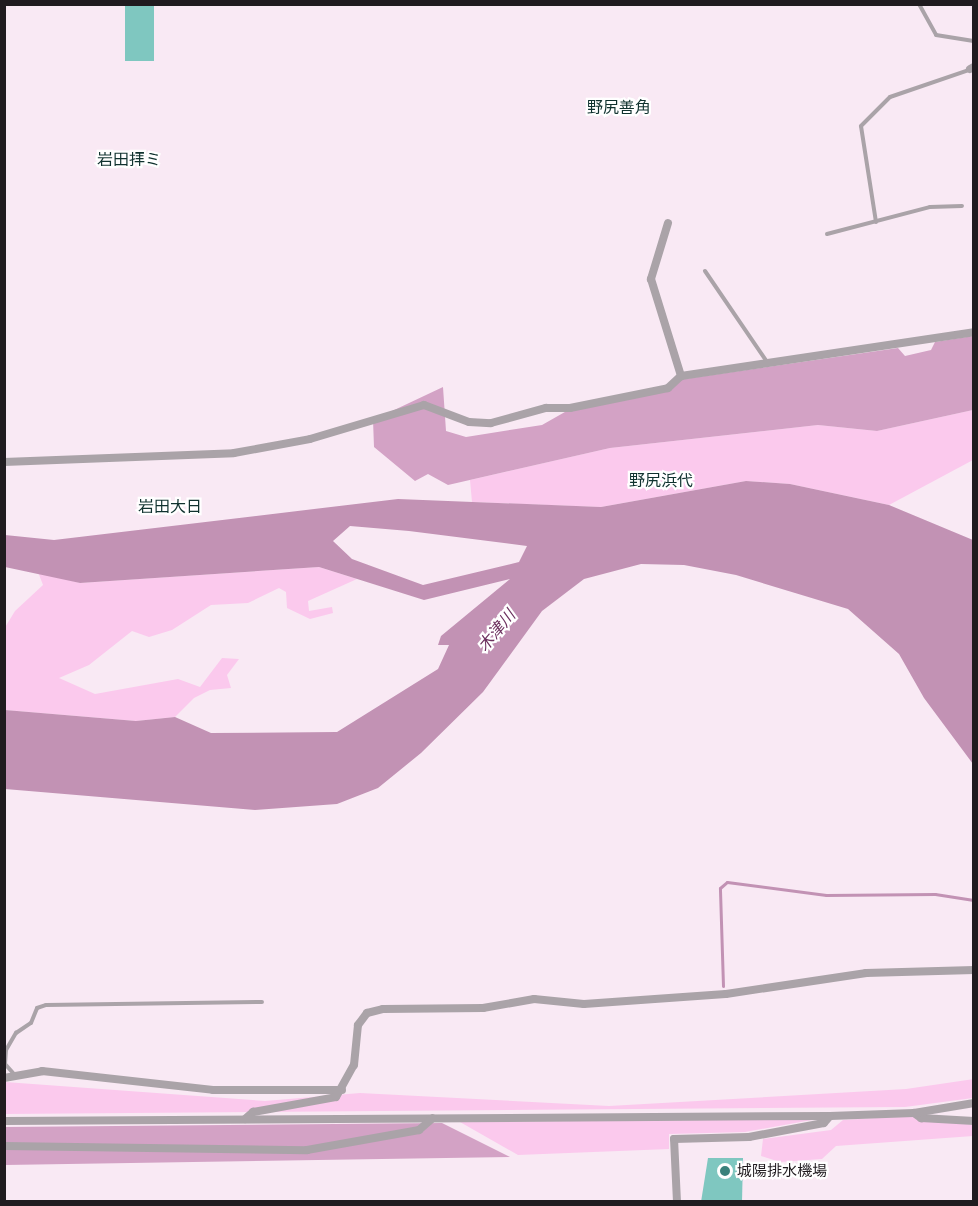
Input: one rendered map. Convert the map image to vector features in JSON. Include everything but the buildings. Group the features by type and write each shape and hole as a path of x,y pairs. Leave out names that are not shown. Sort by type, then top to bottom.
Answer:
{"street":[{"path":"668,223 651,279 681,376"},
{"path":"4,462 234,453 310,439 424,405 469,422 491,423 546,408 570,408 668,388 681,376 974,332"},
{"path":"245,1119 253,1112 336,1098 354,1065 358,1025 367,1013 383,1009 483,1008 534,999 584,1004 726,994 866,973 974,970"},
{"path":"4,1078 14,1074 75,1072 213,1090 342,1090"},
{"path":"4,1121 830,1116 914,1113 974,1103"},
{"path":"914,1113 921,1118 974,1121"},
{"path":"677,1202 674,1139 749,1137 824,1123 830,1116"},
{"path":"4,1146 307,1150 419,1130 433,1118"}],"lane":[{"path":"919,4 936,35 974,41"},
{"path":"876,222 861,126 890,97 972,68"},
{"path":"827,234 930,207 962,206"},
{"path":"705,271 767,363"},
{"path":"14,1074 6,1064 6,1050 16,1033 31,1023 37,1008 46,1005 262,1002"}],"shaded area":[{"path":"973,336 973,410 877,431 818,425 610,448 448,485 428,474 415,481 374,447 373,420 443,387 446,431 466,437 542,425 579,404 654,394 677,380 898,348 905,356 931,350 935,342"},
{"path":"973,410 973,460 889,505 790,484 746,481 601,507 472,502 470,480 610,448 818,425 877,431"},
{"path":"319,567 357,579 308,601 309,611 332,607 333,613 310,619 287,608 286,592 279,588 248,603 211,605 172,630 149,637 132,631 89,665 59,678 95,694 178,679 200,687 222,658 239,659 227,675 231,688 210,690 194,698 175,717 136,721 5,710 4,629 15,611 43,585 38,572 80,583"},
{"path":"974,1079 973,1098 905,1107 5,1114 5,1082 265,1101 360,1093 609,1106 906,1089"},
{"path":"908,1116 973,1125 973,1136 836,1146 822,1159 780,1162 761,1156 763,1139 831,1130 843,1120"},
{"path":"817,1119 745,1132 669,1134 669,1149 518,1155 460,1122"},
{"path":"442,1123 510,1157 5,1165 5,1127"}],"water":[{"name":"木津川","path":"746,481 790,484 889,505 973,540 973,764 924,698 899,654 848,609 736,575 684,565 641,564 584,579 542,611 483,692 421,753 378,788 337,804 255,810 5,789 5,710 136,721 175,717 211,733 337,732 438,669 449,645 438,645 441,636 510,579 424,600 319,567 80,583 5,567 5,535 54,540 398,499 601,507","holes":["350,526 527,546 519,562 423,585 352,559 333,541"]}],"waterway":[{"path":"723,986 720,888 727,882 826,895 935,894 974,900"}],"place":[{"name":"城陽排水機場","path":"725,1171"}],"district":[{"name":"野尻善角","path":"619,108"},
{"name":"岩田拝ミ","path":"129,160"},
{"name":"野尻浜代","path":"661,481"},
{"name":"岩田大日","path":"170,507"}]}
